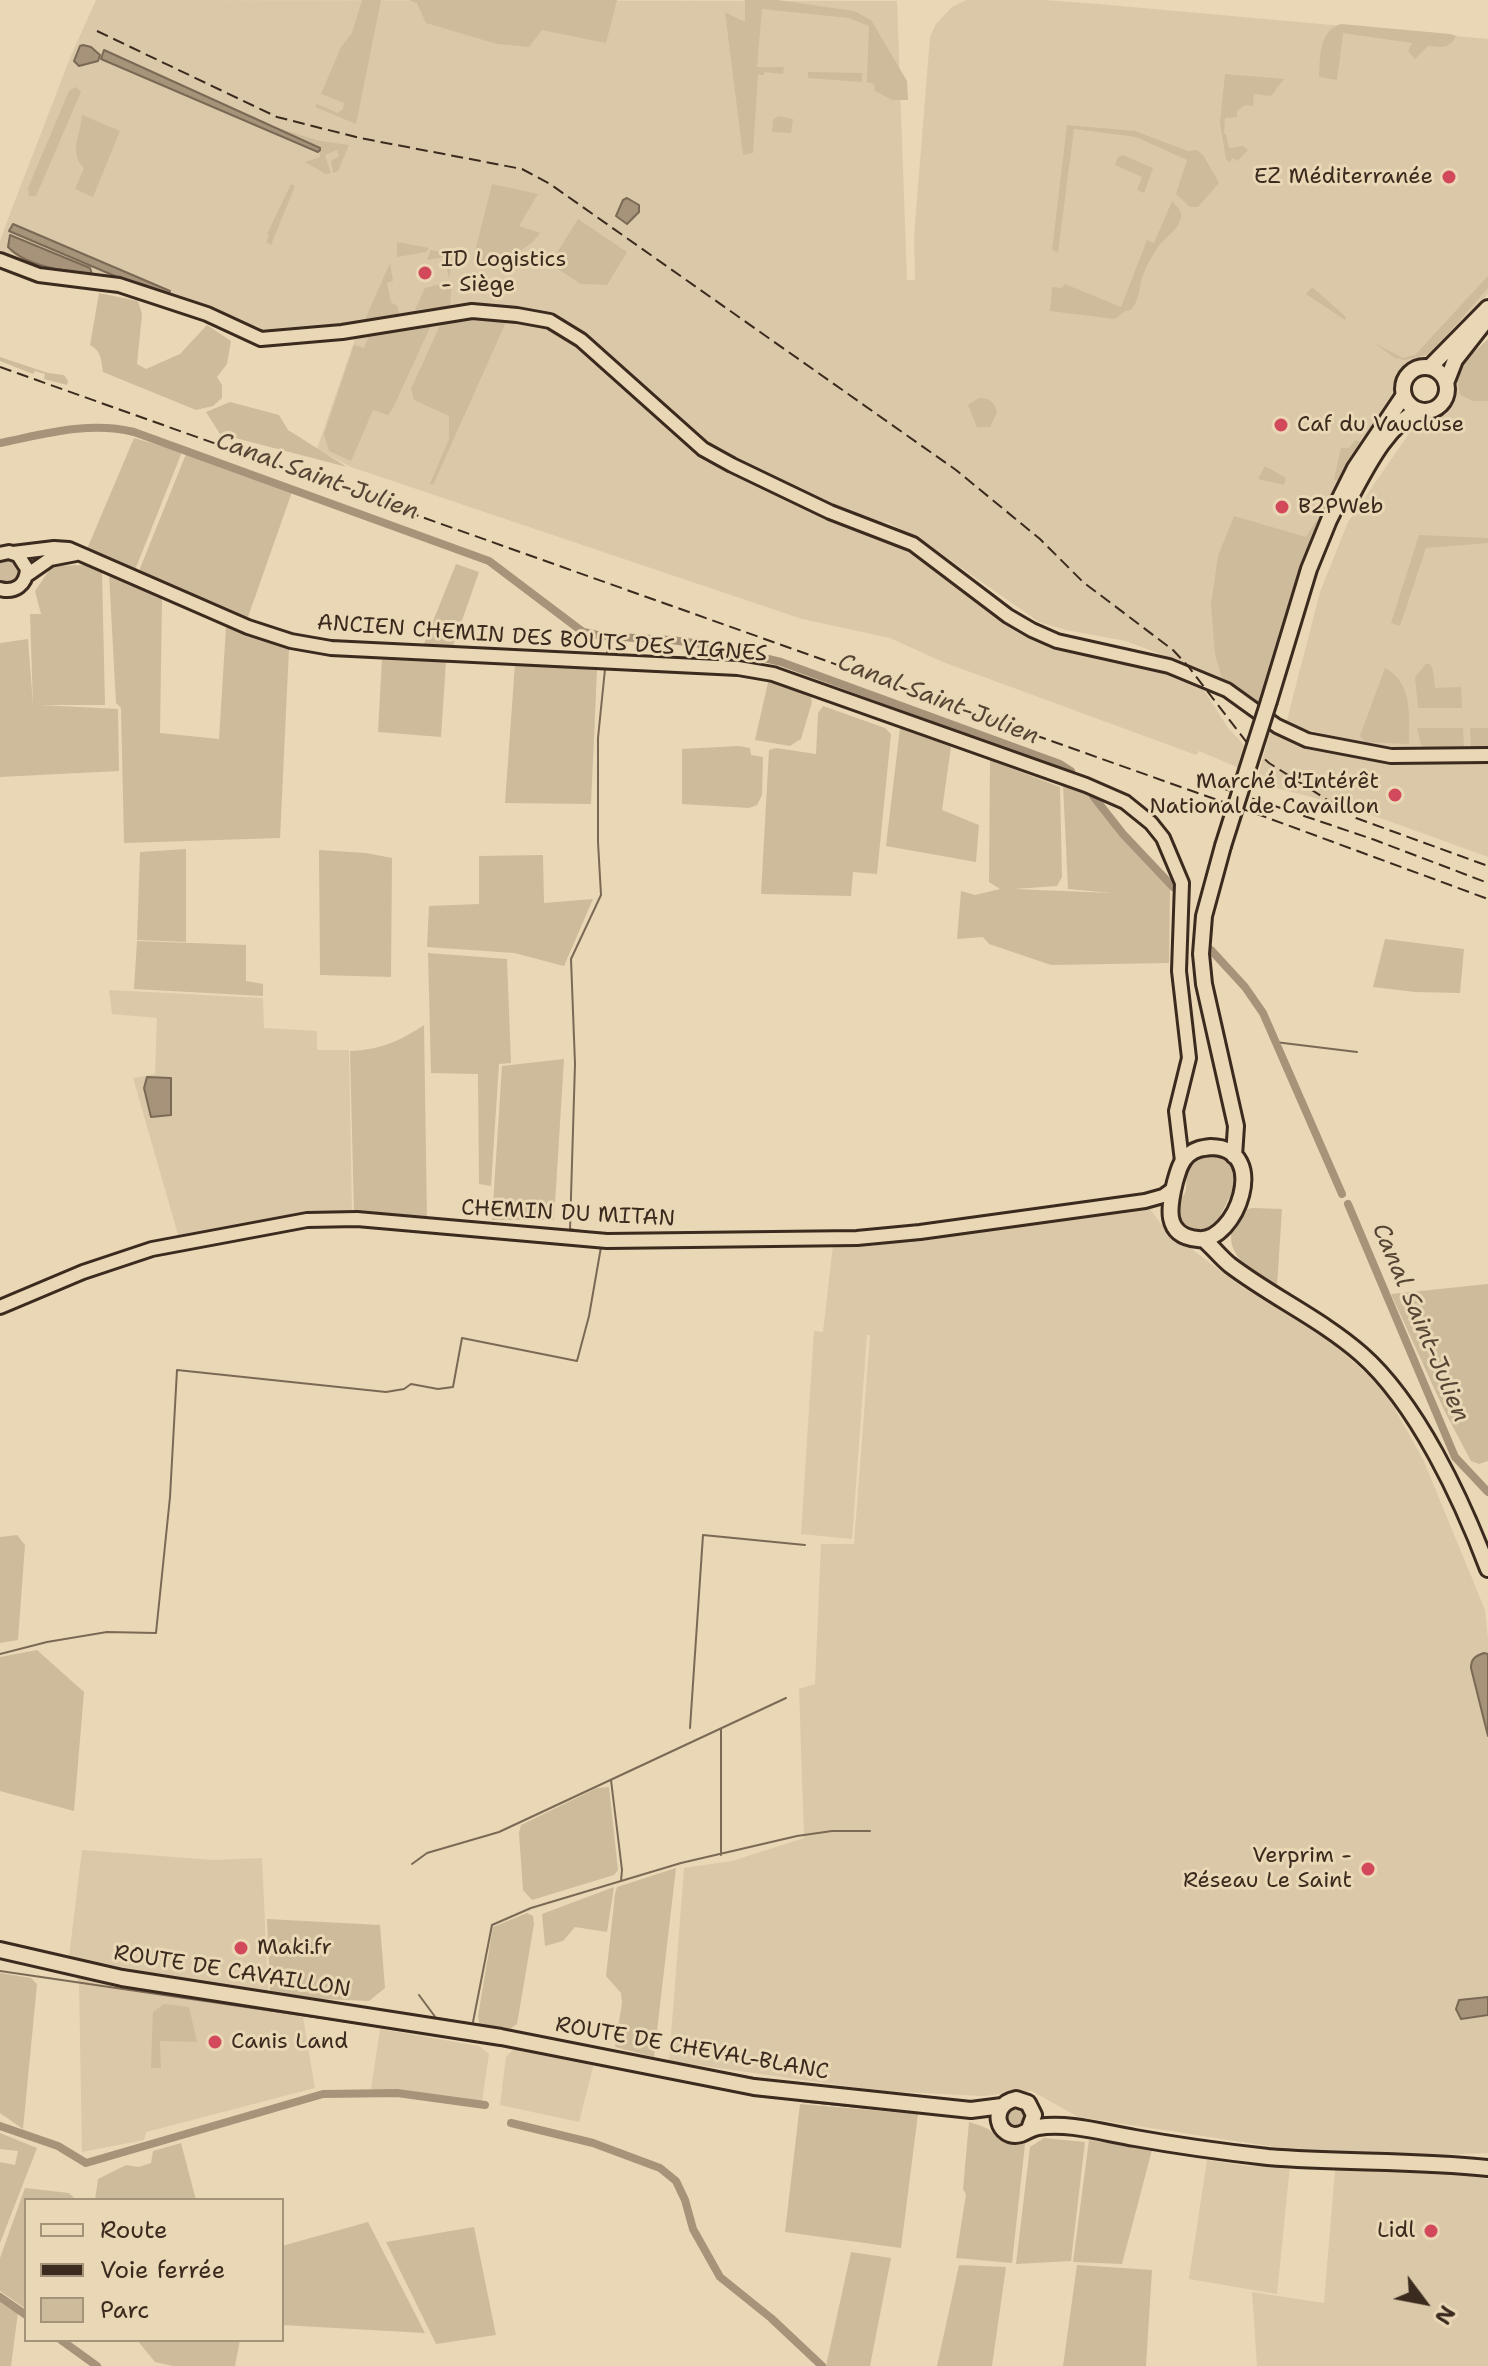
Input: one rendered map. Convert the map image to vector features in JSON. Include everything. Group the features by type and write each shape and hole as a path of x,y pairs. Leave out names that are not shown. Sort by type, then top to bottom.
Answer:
{"main road":[{"path":"1430,367 1488,308"},
{"path":"1446,383 1443,376 1430,367 1417,368 1403,383 1404,395 1412,407 1419,410 1439,406 1446,394 1446,383 1455,360 1488,318"},
{"path":"1234,1156 1236,1126 1204,984 1201,954 1204,916 1309,569 1355,468 1404,395"},
{"path":"1297,613 1339,520 1370,463 1401,421 1419,410"},
{"path":"1226,1085 1230,1125 1226,1138 1189,1154 1182,1161 1169,1213 1173,1224 1182,1233 1203,1239 1239,1271 1346,1342 1389,1383 1439,1464 1488,1569"},
{"path":"1203,1239 1221,1231 1243,1189 1243,1168 1234,1156 1210,1147"},
{"path":"1221,1231 1226,1251 1239,1271"},
{"name":"ROUTE DE CAVAILLON","path":"0,1943 50,1962"},
{"name":"ROUTE DE CAVAILLON","path":"0,1950 122,1978 501,2037"},
{"name":"ROUTE DE CHEVAL-BLANC","path":"501,2037 754,2087 971,2110 1002,2106"},
{"path":"1016,2099 1028,2103 1033,2110 1034,2120 1029,2129 1021,2134 1004,2130 999,2123 1002,2106 1016,2099"},
{"name":"ROUTE DE CHEVAL-BLANC","path":"971,2110 999,2123"},
{"path":"1033,2110 1071,2127"},
{"path":"1029,2129 1071,2127 1199,2149 1268,2156 1488,2168"},
{"path":"1452,2164 1488,2160"}],"street":[{"path":"0,260 39,275 119,285 207,314 261,339 342,332 472,311 550,321 581,340 703,449 801,498 913,544 1008,616 1032,630 1057,641 1169,666 1227,690 1277,726 1307,740 1391,756 1488,755"},
{"name":"ANCIEN CHEMIN DES BOUTS DES VIGNES","path":"7,554 63,548 248,627 291,641 331,648 738,668 773,674 1086,785 1125,802 1151,823 1163,838 1182,883 1179,971 1189,1058 1176,1111 1182,1161"},
{"path":"7,554 23,559 27,575"},
{"path":"0,589 8,591 19,587 27,575 50,559 79,554"},
{"path":"1179,1131 1187,1140 1210,1147"},
{"name":"CHEMIN DU MITAN","path":"0,1307 83,1272 152,1249 307,1220 357,1219 607,1241 857,1238 1145,1201 1163,1196 1174,1188"},
{"path":"1145,1201 1169,1213"}],"shaded area":[{"path":"96,0 897,1 907,280 915,280 914,236 930,37 936,24 952,7 966,0 1098,4 1488,39 1488,294 1433,355 1412,362 1397,382 1393,404 1356,450 1323,513 1259,709 1217,676 1126,641 1039,622 923,541 889,523 869,520 836,508 714,450 579,331 551,317 514,310 277,335 256,333 212,313 43,273 0,254 0,241 11,211 70,58"},
{"path":"83,45 100,55 98,61 79,66 74,61"},
{"path":"104,50 320,150 318,152 101,59"},
{"path":"627,198 639,205 639,212 627,224 616,216"},
{"path":"13,224 170,291 169,294 122,279 9,231"},
{"path":"10,235 90,268 92,274 47,267 25,259 8,247"},
{"path":"465,315 507,318 555,328 676,432 911,550 928,560 1018,633 1053,649 1171,673 1204,690 1228,728 1246,747 1239,768 1199,751 1196,755 943,662 890,638 802,619 351,467 317,449 355,339"},
{"path":"1488,339 1488,750 1406,749 1348,740 1286,724 1320,592 1348,522 1410,432 1422,422 1447,414 1456,394 1457,376"},
{"name":"Marché d'Intérêt National de Cavaillon","path":"1270,732 1309,746 1393,765 1488,762 1488,857 1350,807 1256,783"},
{"path":"109,990 263,998 264,1028 317,1031 317,1050 349,1050 352,1213 288,1218 179,1238 133,1078 155,1074 157,1018 112,1014"},
{"path":"147,1077 171,1078 171,1115 151,1117 144,1088"},
{"path":"1150,1209 1165,1229 1242,1287 1334,1344 1384,1390 1423,1459 1485,1610 1488,1639 1488,2153 1347,2158 1078,2117 1032,2091 983,2096 881,2091 669,2061 684,1868 732,1861 804,1838 799,1689 815,1684 821,1544 854,1544 870,1335 867,1335 852,1539 801,1534 814,1331 823,1332 833,1245"},
{"path":"1488,1654 1488,1736 1471,1668 1474,1658"},
{"path":"82,1850 214,1860 262,1858 269,2010 303,2017 315,2088 146,2132 144,2140 82,2152 79,1984 69,1957"},
{"path":"1488,1997 1488,2015 1461,2019 1456,2009 1459,2000"},
{"path":"380,2029 479,2046 489,2054 482,2101 371,2089"},
{"path":"515,2048 594,2063 579,2122 500,2105 506,2057"},
{"path":"1207,2160 1248,2166 1290,2166 1277,2294 1189,2279"},
{"path":"1335,2170 1455,2174 1488,2179 1488,2366 1257,2366 1252,2292 1324,2303"}],"green space":[{"path":"362,0 381,0 356,124 315,107 317,104 338,113 343,109 344,103 321,94 341,47 352,33"},
{"path":"409,0 617,0 606,43 542,30 529,47 497,44 426,23 417,3"},
{"path":"745,0 778,0 854,11 871,20 907,81 908,100 892,100 875,91 874,84 867,82 869,26 849,18 762,9 757,67 784,67 783,74 764,72 764,75 758,75 753,153 743,155 725,12 745,22"},
{"path":"1341,24 1456,36 1447,46 1428,46 1415,59 1408,51 1412,43 1343,33 1337,80 1319,77 1325,38 1328,32"},
{"path":"808,72 862,73 862,82 808,78"},
{"path":"1225,74 1284,79 1271,96 1254,94 1253,106 1245,105 1237,111 1237,117 1225,118 1224,134 1229,148 1243,146 1248,150 1237,161 1233,158 1229,162 1220,123"},
{"path":"76,87 81,92 36,196 29,196 28,188 69,91"},
{"path":"82,115 120,131 93,197 75,189 84,168 76,150"},
{"path":"778,116 793,119 791,133 772,132 773,120"},
{"path":"1067,125 1135,131 1188,151 1197,150 1219,183 1198,207 1190,207 1176,194 1187,160 1136,137 1074,129 1058,252 1052,250"},
{"path":"281,129 320,141 349,145 338,171 333,173 331,161 339,156 337,150 325,155 331,173 326,174 305,162 320,157 320,147"},
{"path":"1123,155 1153,168 1144,193 1137,190 1142,177 1115,165 1118,157"},
{"path":"291,184 295,186 271,245 266,242 267,234"},
{"path":"492,184 538,194 519,226 540,233 525,248 494,268 473,259"},
{"path":"1172,201 1181,212 1180,222 1150,261 1131,310 1115,319 1050,311 1052,287 1062,288 1065,284 1121,307 1147,240 1154,243"},
{"path":"578,219 627,252 607,285 581,284 550,264"},
{"path":"397,242 429,248 426,252 397,257"},
{"path":"431,250 454,254 449,278 444,257 427,260"},
{"path":"390,263 393,281 387,283 391,302 398,307 399,316 364,322"},
{"path":"1488,276 1488,288 1430,354 1405,360 1395,358 1374,343 1403,358 1415,355"},
{"path":"452,281 450,306 415,310 425,288"},
{"path":"1312,287 1346,317 1345,320 1306,294"},
{"path":"99,293 138,301 142,314 137,364 146,369 180,354 207,325 231,341 227,364 217,377 222,385 222,398 213,406 196,410 103,372 99,353 90,345"},
{"path":"466,316 507,320 433,485 430,484 449,439 449,416 414,400 411,389 442,321"},
{"path":"433,321 388,415 373,410 351,461 329,451 324,434 354,345 364,348 370,334"},
{"path":"1488,339 1488,401 1473,401 1460,395 1459,376 1464,363"},
{"path":"0,357 48,373 64,375 67,385 44,379 45,374 35,371 33,374 0,361"},
{"path":"979,398 989,400 996,409 990,427 977,427 968,405"},
{"path":"230,402 279,415 288,430 347,467 220,434 206,412"},
{"path":"134,438 182,452 135,570 87,549"},
{"path":"1355,440 1361,442 1338,481 1334,479 1341,448 1349,448"},
{"path":"186,454 292,492 248,617 139,571"},
{"path":"1265,466 1286,478 1284,485 1258,479"},
{"path":"1234,516 1306,537 1319,520 1260,707 1222,678 1215,654 1211,605 1218,556"},
{"path":"1419,535 1488,538 1488,543 1426,548 1400,626 1391,623"},
{"path":"0,558 13,558 21,569 19,578 12,584 0,583"},
{"path":"456,564 479,572 452,649 423,646"},
{"path":"85,565 102,571 105,705 40,705 118,709 119,771 0,777 0,643 28,639 33,705 30,614 41,614 35,591 52,566"},
{"path":"109,573 162,598 160,733 219,739 226,627 289,649 280,838 124,843 121,708 116,703"},
{"path":"382,658 446,661 441,737 378,732"},
{"path":"515,664 597,670 591,804 505,803"},
{"path":"1426,664 1430,664 1433,671 1435,688 1461,687 1462,708 1418,708 1415,677"},
{"path":"1385,668 1401,682 1405,691 1409,711 1409,744 1365,742 1360,736"},
{"path":"769,678 810,692 812,702 801,739 790,746 755,740"},
{"path":"823,706 885,728 891,734 877,874 853,872 851,896 761,894 769,750 776,748 816,754 818,713"},
{"path":"900,728 951,747 942,810 979,825 976,862 886,846"},
{"path":"1417,728 1463,728 1464,748 1427,748 1421,745"},
{"path":"1470,728 1488,728 1488,747 1471,748"},
{"path":"750,748 751,755 763,757 762,795 757,805 749,808 682,804 682,749"},
{"path":"990,760 1060,787 1062,877 1057,886 1014,889 1112,893 1068,889 1063,784 1089,796 1170,888 1169,963 1051,965 989,944 983,937 957,939 961,891 975,895 1000,889 989,882"},
{"path":"186,849 186,942 137,940 140,852"},
{"path":"319,850 392,858 391,977 320,975"},
{"path":"543,855 544,903 593,899 564,966 514,953 427,947 429,906 479,904 479,856"},
{"path":"1385,939 1464,949 1460,993 1373,987"},
{"path":"137,941 246,945 246,981 263,984 263,996 134,989"},
{"path":"428,953 507,959 511,1063 499,1064 491,1186 479,1184 478,1074 431,1073"},
{"path":"424,1025 427,1220 354,1213 350,1051 389,1044"},
{"path":"564,1059 554,1220 492,1220 502,1066"},
{"path":"1203,1155 1222,1158 1232,1166 1236,1178 1233,1191 1215,1223 1197,1232 1182,1223 1176,1208 1185,1191 1189,1166"},
{"path":"1282,1209 1277,1287 1245,1264 1233,1246 1231,1236 1241,1210"},
{"path":"1488,1284 1488,1461 1479,1464 1471,1461 1444,1410 1391,1294"},
{"path":"17,1535 25,1545 18,1640 0,1643 0,1537"},
{"path":"37,1650 84,1692 74,1811 0,1791 0,1657"},
{"path":"609,1787 618,1870 614,1875 532,1900 523,1890 521,1825 597,1788"},
{"path":"676,1868 654,2057 615,2047 621,1993 606,1976 615,1894 617,1887"},
{"path":"614,1887 607,1932 575,1927 563,1941 545,1946 542,1914"},
{"path":"527,1913 533,1916 534,1924 517,2024 510,2029 479,2024 493,1927"},
{"path":"267,1919 380,1925 385,1988 369,2001 270,1992"},
{"path":"0,1973 31,1978 37,1984 23,2129 0,2113"},
{"path":"164,2004 189,2007 197,2042 160,2041 161,2068 151,2068 153,2012"},
{"path":"800,2104 918,2114 901,2248 785,2232"},
{"path":"1019,2105 1025,2108 1028,2120 1021,2128 1013,2128 1005,2122 1005,2112 1017,2109"},
{"path":"969,2122 988,2129 1007,2143 1025,2144 1012,2263 956,2258 966,2194 963,2189"},
{"path":"0,2133 37,2148 0,2243 0,2162 15,2165 18,2151 0,2149"},
{"path":"1044,2138 1085,2142 1071,2261 1016,2264 1030,2147"},
{"path":"1089,2140 1152,2150 1122,2264 1073,2262"},
{"path":"181,2143 195,2198 95,2198 98,2179 126,2165 139,2167 151,2163 153,2151"},
{"path":"25,2188 69,2193 74,2198 24,2198 24,2308 0,2291 0,2258"},
{"path":"368,2222 425,2333 284,2325 284,2245"},
{"path":"474,2227 496,2335 436,2344 386,2242"},
{"path":"851,2252 891,2258 870,2366 826,2366"},
{"path":"959,2265 1006,2267 992,2366 937,2366"},
{"path":"1077,2265 1152,2270 1146,2366 1063,2366"},
{"path":"0,2299 18,2312 11,2366 0,2366"},
{"path":"139,2342 240,2342 235,2366 173,2366 155,2362"}],"waterway":[{"path":"209,321 254,342"},
{"path":"268,344 299,342"},
{"name":"Canal Saint-Julien","path":"0,443 84,428 134,432 489,561 583,632 598,635"},
{"name":"Canal Saint-Julien","path":"602,636 709,645 781,662 1060,764 1071,771"},
{"path":"607,654 609,637"},
{"path":"596,1234 570,1229 575,1064 571,959 601,895 598,738 605,669"},
{"name":"Canal Saint-Julien","path":"1093,796 1123,834 1173,887"},
{"name":"Canal Saint-Julien","path":"1211,950 1245,987 1263,1013 1342,1194"},
{"path":"1275,1042 1357,1052"},
{"name":"Canal Saint-Julien","path":"1348,1204 1455,1457 1488,1492"},
{"path":"0,1654 107,1632 156,1633 170,1497 177,1370 386,1392 404,1389 411,1384 438,1389 453,1387 462,1338 577,1361 589,1316 601,1247"},
{"path":"690,1728 703,1535 805,1545"},
{"path":"412,1864 427,1853 499,1832 786,1698"},
{"path":"721,1729 721,1855"},
{"path":"611,1780 621,1881"},
{"path":"473,2022 492,1925 531,1908 681,1863 797,1836 832,1831 870,1831"},
{"path":"0,1971 444,2036"},
{"path":"419,1995 436,2018 790,2084"},
{"path":"531,2050 577,2059"},
{"path":"630,2070 749,2093"},
{"path":"0,2126 58,2146 86,2163 323,2094 397,2093 485,2105"},
{"path":"876,2093 962,2101"},
{"path":"756,2094 933,2114"},
{"path":"511,2123 593,2143 660,2168 676,2181 693,2229 720,2277 771,2318 822,2366"},
{"path":"0,2297 24,2314"},
{"path":"64,2342 97,2366"}],"railway":[{"path":"97,31 277,117 360,138 522,169 550,184 956,470 1040,539 1083,582 1173,650 1248,744 1269,763 1356,818 1488,866"},
{"path":"0,367 1488,899"},
{"path":"1201,781 1375,840 1488,883"}],"place":[{"name":"EZ Méditerranée","path":"1449,177"},
{"name":"ID Logistics - Siège","path":"425,273"},
{"name":"Caf du Vaucluse","path":"1281,425"},
{"name":"B2PWeb","path":"1282,507"},
{"name":"Marché d'Intérêt National de Cavaillon","path":"1395,795"},
{"name":"Verprim - Réseau Le Saint","path":"1368,1869"},
{"name":"Maki.fr","path":"241,1948"},
{"name":"Canis Land","path":"215,2042"},
{"name":"Lidl","path":"1431,2231"}]}
